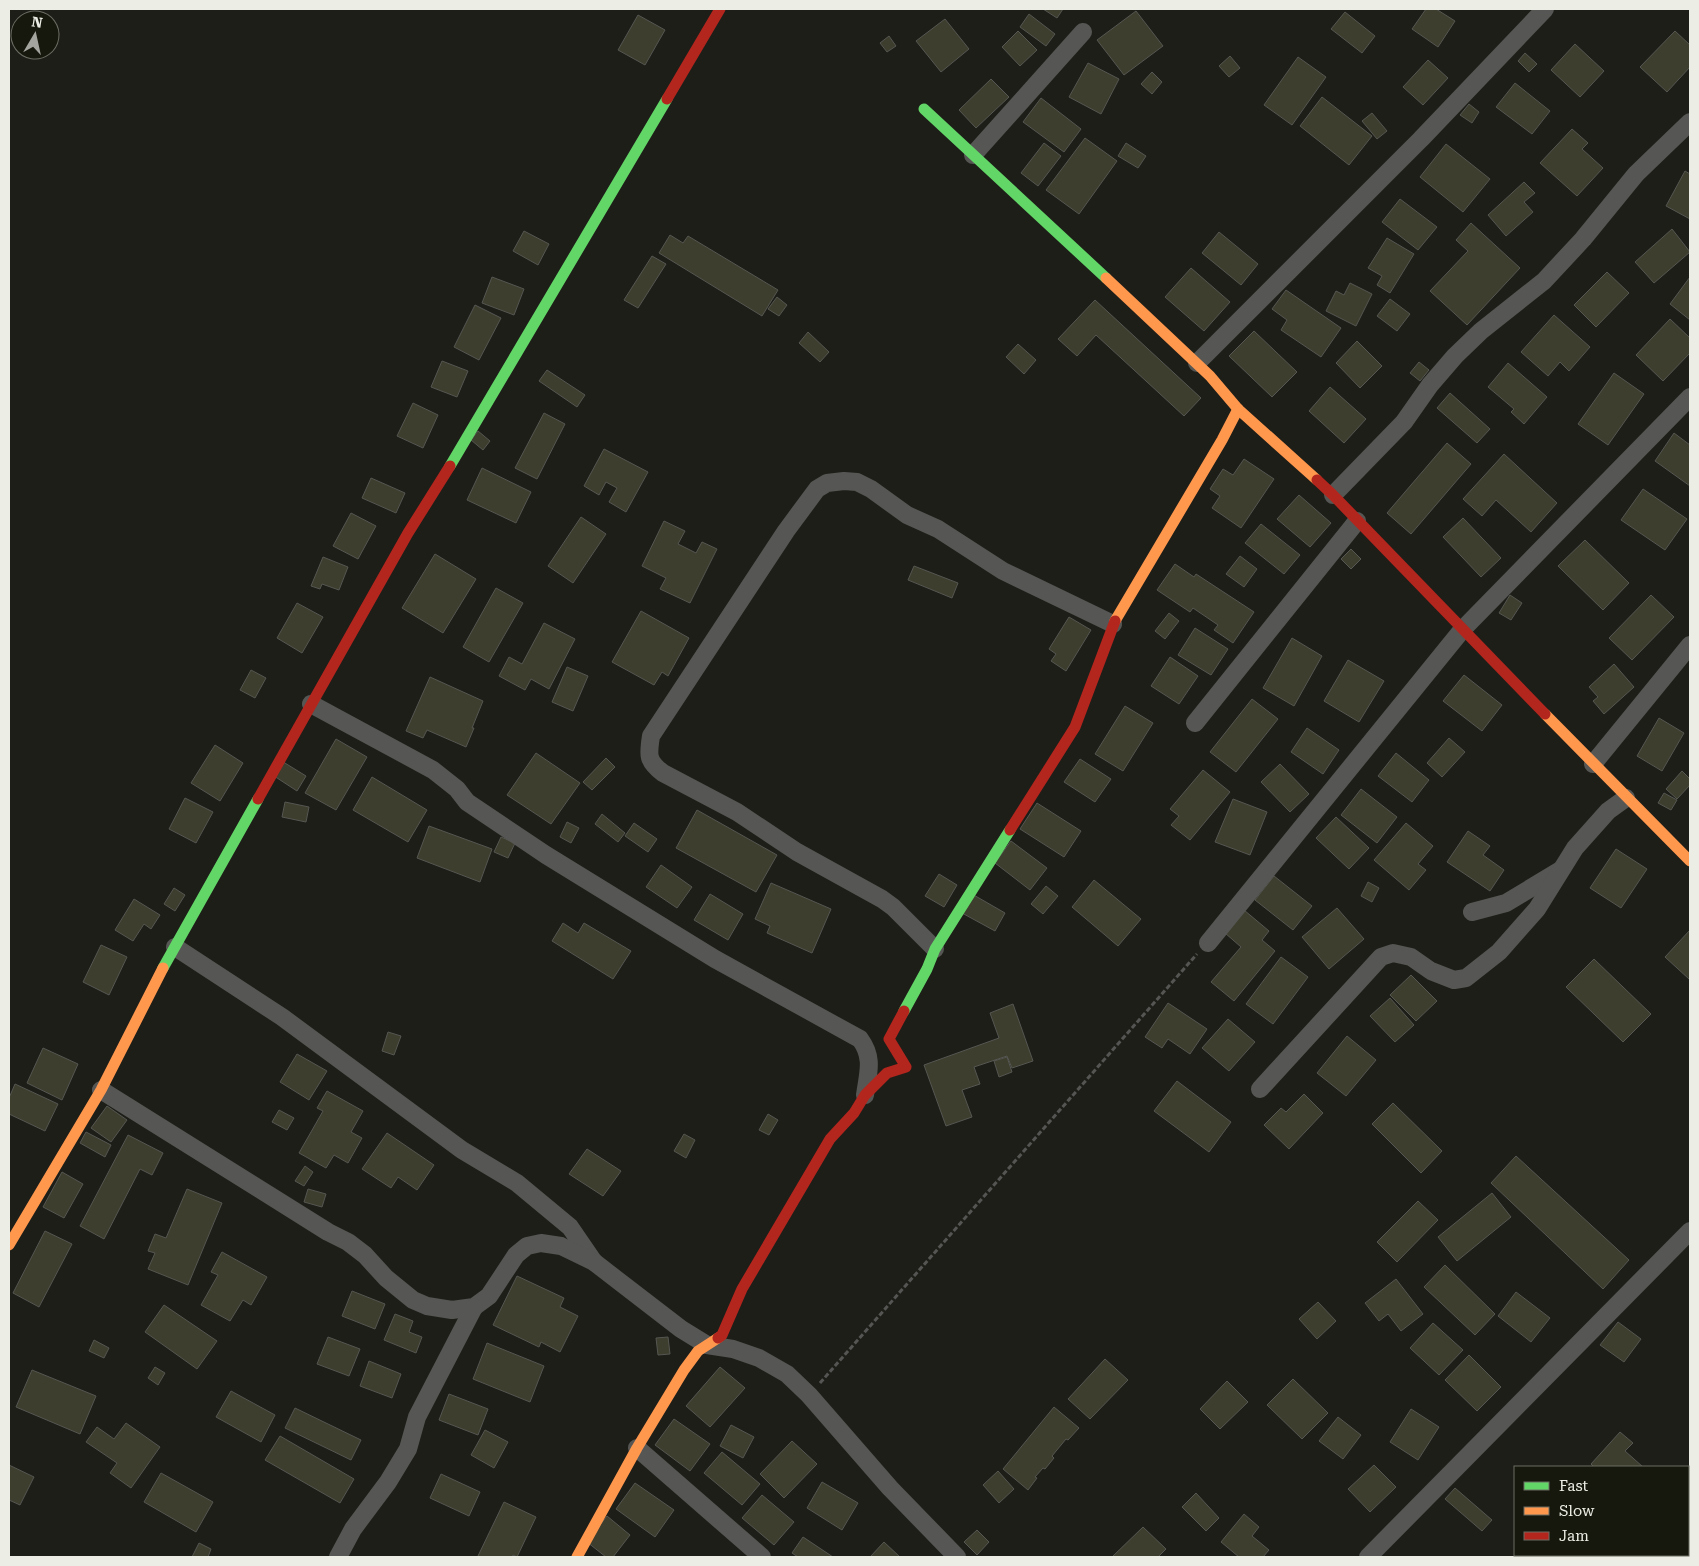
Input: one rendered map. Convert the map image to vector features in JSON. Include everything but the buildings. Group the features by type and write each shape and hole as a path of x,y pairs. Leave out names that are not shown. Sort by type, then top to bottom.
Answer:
{"street":[{"path":"9,1245 101,1090 175,947 408,534 476,424 720,9"},
{"path":"1197,363 1545,9"},
{"path":"974,155 1083,32"},
{"path":"924,110 1197,363 1238,409 1333,496 1626,798 1690,860"},
{"path":"1333,496 1404,422 1430,385 1455,356 1481,331 1544,281 1583,238 1636,174 1690,122"},
{"path":"1208,942 1462,630 1690,397"},
{"path":"889,1039 927,969 935,949 1076,727 1113,624 1222,440 1238,409"},
{"path":"935,949 894,908 882,899 797,852 737,812 653,766 650,757 651,736 786,531 817,489 827,483 857,482 871,488 907,515 938,528 1003,571 1113,624"},
{"path":"1195,723 1358,521"},
{"path":"1593,764 1690,645"},
{"path":"311,704 433,770 457,789 472,806 546,855 715,959 860,1039 867,1048 870,1060 865,1095"},
{"path":"1260,1089 1381,957 1393,953 1411,958 1431,971 1454,980 1466,978 1499,952 1537,909 1575,848 1608,811 1626,798"},
{"path":"1472,912 1506,903 1561,870"},
{"path":"175,947 282,1017 462,1150 517,1183 570,1227 594,1262"},
{"path":"860,1039 889,1039"},
{"path":"577,1557 637,1448 684,1370 698,1350 722,1335 742,1289 830,1138 854,1113 865,1095 887,1073 906,1067 889,1039"},
{"path":"101,1090 320,1227 348,1242 365,1254 386,1278 413,1300 427,1306 452,1310 474,1307"},
{"path":"1368,1557 1690,1231"},
{"path":"338,1557 353,1530 388,1482 408,1448 417,1417 474,1307 489,1296 516,1255 527,1246 541,1243 561,1246 594,1262 681,1329 707,1345 733,1349 759,1358 787,1374 809,1395 890,1488 957,1557"},
{"path":"637,1448 762,1557"}],"path":[{"path":"809,1395 1208,942"}],"traffic: fast":[{"path":"450,466 667,99"},
{"path":"924,109 1106,278"},
{"path":"163,968 258,799"},
{"path":"904,1011 927,969 935,949 1010,830"}],"traffic: slow":[{"path":"1106,278 1210,376 1238,409 1317,480"},
{"path":"1115,621 1222,440 1238,409"},
{"path":"1545,714 1690,861"},
{"path":"9,1245 101,1090 163,968"},
{"path":"577,1557 637,1448 684,1370 698,1351 718,1338"}],"traffic: jam":[{"path":"667,99 720,9"},
{"path":"258,799 408,533 450,466"},
{"path":"1317,480 1545,714"},
{"path":"1010,830 1075,727 1115,621"},
{"path":"718,1338 722,1335 742,1289 830,1139 854,1113 865,1095 887,1073 906,1067 889,1039 904,1011"}]}
